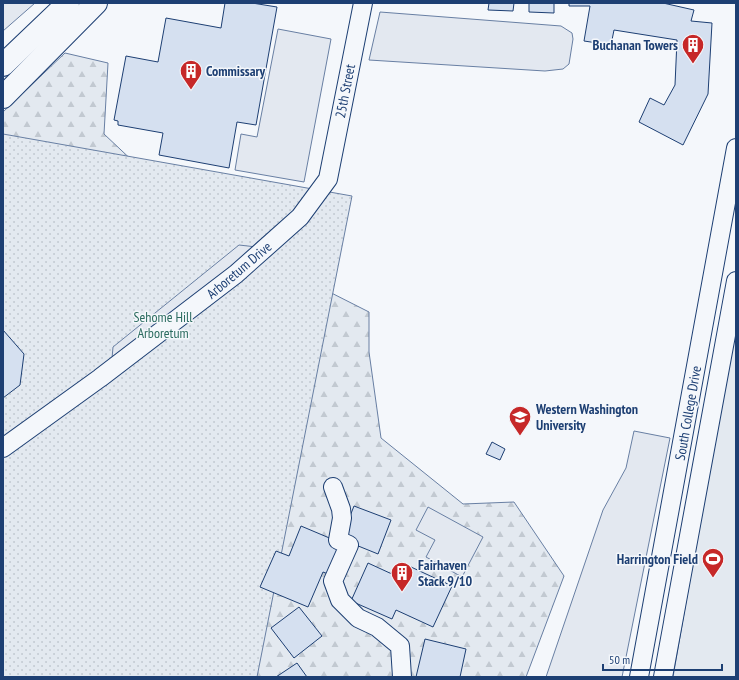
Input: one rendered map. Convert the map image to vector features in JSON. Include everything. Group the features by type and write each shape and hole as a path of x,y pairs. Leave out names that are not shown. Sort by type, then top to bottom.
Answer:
{"main road":[{"path":"3,65 68,3"},
{"path":"3,97 96,3"}],"street":[{"name":"25th Street","path":"328,179 363,3"},
{"name":"South College Drive","path":"639,677 736,148"},
{"name":"Arboretum Drive","path":"3,448 100,378 236,274 300,217 328,179"},
{"name":"South College Drive","path":"663,677 736,281"},
{"path":"333,487 341,509 342,518 338,540 349,545 333,581 340,600 358,618 377,627 400,646 402,677"}],"green space":[{"name":"Sehome Hill Arboretum","path":"65,53 108,63 104,134 205,229 369,312 369,352 381,438 463,504 514,502 564,576 526,677 3,677 3,112"},
{"name":"Sehome Hill Arboretum","path":"3,134 352,196 257,677 3,677"},
{"name":"Harrington Field","path":"736,313 736,677 673,677"}],"shaded area":[{"path":"3,3 35,3 3,31"},
{"path":"380,12 561,26 572,33 573,39 569,64 563,69 545,71 369,60"},
{"path":"278,29 331,39 304,182 235,170 241,134 257,137"},
{"path":"239,245 265,248 111,370 113,347"},
{"path":"634,431 670,438 622,677 546,677 603,510 626,468"},
{"path":"428,507 483,537 462,577 426,557 435,540 416,530"}],"building":[{"name":"Commissary","path":"225,3 252,3 277,7 256,125 237,122 229,168 159,155 163,133 118,125 118,121 114,120 126,56 158,62 166,18 221,28"},
{"path":"489,3 514,3 513,11 488,10"},
{"path":"529,3 554,3 554,13 529,12"},
{"name":"Buchanan Towers","path":"569,3 663,3 694,10 691,21 712,23 708,94 683,145 639,122 650,98 664,105 675,85 677,40 614,30 611,45 584,41 590,6 569,6"},
{"path":"3,330 24,354 20,385 3,398"},
{"path":"492,442 505,449 500,460 486,454"},
{"path":"354,506 391,520 378,554 341,539"},
{"path":"301,526 346,545 333,576 323,572 308,607 260,587 276,551 289,556"},
{"name":"Fairhaven Stack 9/10","path":"368,563 405,580 411,567 452,586 433,627 396,610 392,619 351,601"},
{"path":"299,607 322,636 294,658 271,628"},
{"path":"425,639 466,649 460,677 416,677"},
{"path":"297,663 307,677 276,677"}],"place":[{"name":"Buchanan Towers","path":"693,64"},
{"name":"Commissary","path":"191,90"},
{"name":"Western Washington University","path":"520,436"},
{"name":"Harrington Field","path":"713,578"},
{"name":"Fairhaven Stack 9/10","path":"402,592"}]}
